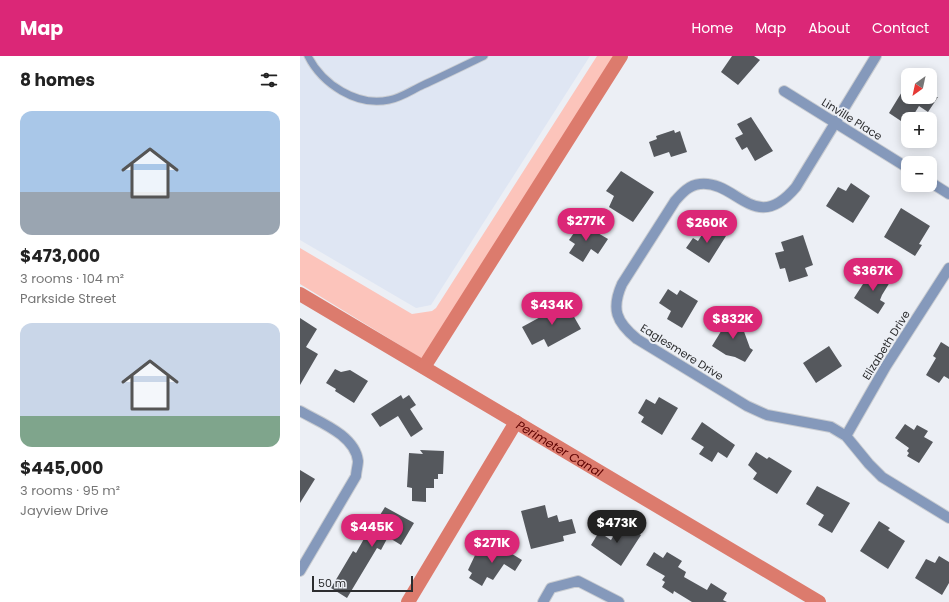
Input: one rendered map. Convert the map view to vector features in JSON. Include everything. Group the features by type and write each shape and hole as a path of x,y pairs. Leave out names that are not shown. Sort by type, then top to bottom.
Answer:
{"street":[{"name":"Eaglesmere Drive","path":"846,436 831,427 767,416 636,339 623,328 617,314 616,298 622,284 667,213 685,190 700,184 716,186 757,206 772,206 786,199 796,187 876,56"},
{"name":"Linville Place","path":"784,91 901,164"},
{"path":"937,186 949,194"},
{"name":"Elizabeth Drive","path":"846,436 886,366 949,268"},
{"path":"300,411 341,435 353,446 358,461 356,474 300,571"},
{"path":"846,436 882,477 949,518"},
{"path":"543,602 551,588 578,581 619,602"}],"lane":[{"path":"308,56 318,71 342,92 377,102 399,97 484,56"}],"shaded area":[{"path":"300,56 590,56 431,305 416,308 300,240"},
{"path":"597,56 624,56 429,363 300,284 300,248 412,314 432,311 436,308"}],"building":[{"path":"732,56 754,56 760,60 738,85 721,72"},
{"path":"901,93 901,104 933,104 928,112 919,106 915,112 901,112 901,121 889,113"},
{"path":"751,117 773,151 755,161 747,147 742,150 735,138 743,134 737,124"},
{"path":"674,130 675,133 680,131 687,152 671,157 669,152 654,157 649,142 657,139 656,136"},
{"path":"621,171 654,192 633,222 609,207 614,196 606,191"},
{"path":"851,183 870,196 853,223 826,206 838,187 846,191"},
{"path":"901,208 930,226 919,244 922,245 915,256 884,237"},
{"path":"581,223 608,239 598,254 591,249 583,262 569,253 575,244 569,240"},
{"path":"708,225 726,236 709,263 686,248 693,238 698,241"},
{"path":"803,235 813,265 805,268 808,276 789,282 785,268 780,269 775,253 784,251 781,242"},
{"path":"872,270 890,282 880,300 885,303 878,314 854,298"},
{"path":"668,289 677,295 680,290 698,301 682,328 667,319 671,311 659,303"},
{"path":"560,299 569,317 573,315 581,329 548,347 544,339 532,345 522,327 544,315 547,306"},
{"path":"731,315 744,323 742,326 750,348 753,350 745,362 735,357 726,355 712,346"},
{"path":"300,318 317,329 306,347 318,354 300,385"},
{"path":"941,342 949,347 949,379 944,376 939,383 926,375 936,358 933,356"},
{"path":"829,346 842,366 816,383 803,363"},
{"path":"335,369 341,372 350,370 368,381 354,403 335,391 336,389 326,383"},
{"path":"401,395 403,399 409,395 416,405 410,409 423,429 411,437 398,416 380,427 371,414"},
{"path":"659,397 678,408 662,435 641,422 644,417 638,413 646,399 655,404"},
{"path":"702,422 735,445 727,458 718,452 712,462 699,454 704,447 691,439"},
{"path":"905,424 914,430 917,425 928,431 924,437 933,442 919,463 907,456 909,453 907,451 909,448 895,438"},
{"path":"420,450 444,451 443,474 438,474 438,479 434,479 434,488 426,488 426,502 412,501 412,488 407,487 409,453 423,454"},
{"path":"756,452 767,459 769,457 792,471 777,494 753,479 757,473 748,465"},
{"path":"300,470 315,479 300,503"},
{"path":"817,486 850,503 832,533 818,525 824,515 806,504"},
{"path":"545,505 548,518 557,515 559,522 572,519 576,533 563,536 564,541 531,549 521,511"},
{"path":"385,507 414,523 401,545 388,537 381,550 377,548 347,598 331,588 353,551 356,553 378,514 380,515"},
{"path":"879,521 890,528 888,530 905,541 888,569 860,551"},
{"path":"620,525 626,529 628,527 641,535 621,566 591,545 599,532 611,540"},
{"path":"494,543 522,560 515,571 504,564 493,580 487,577 482,586 469,578 472,573 468,570 478,549 487,554"},
{"path":"654,552 663,558 667,552 682,561 678,567 686,572 684,577 707,590 711,583 727,593 723,600 727,602 692,602 674,591 673,594 662,587 665,582 662,580 665,576 646,565"},
{"path":"939,556 949,562 949,583 942,595 915,578 926,559 935,563"}],"waterway":[{"path":"424,367 621,56"},
{"name":"Perimeter Canal","path":"300,294 819,602"},
{"path":"408,602 516,422"}]}
